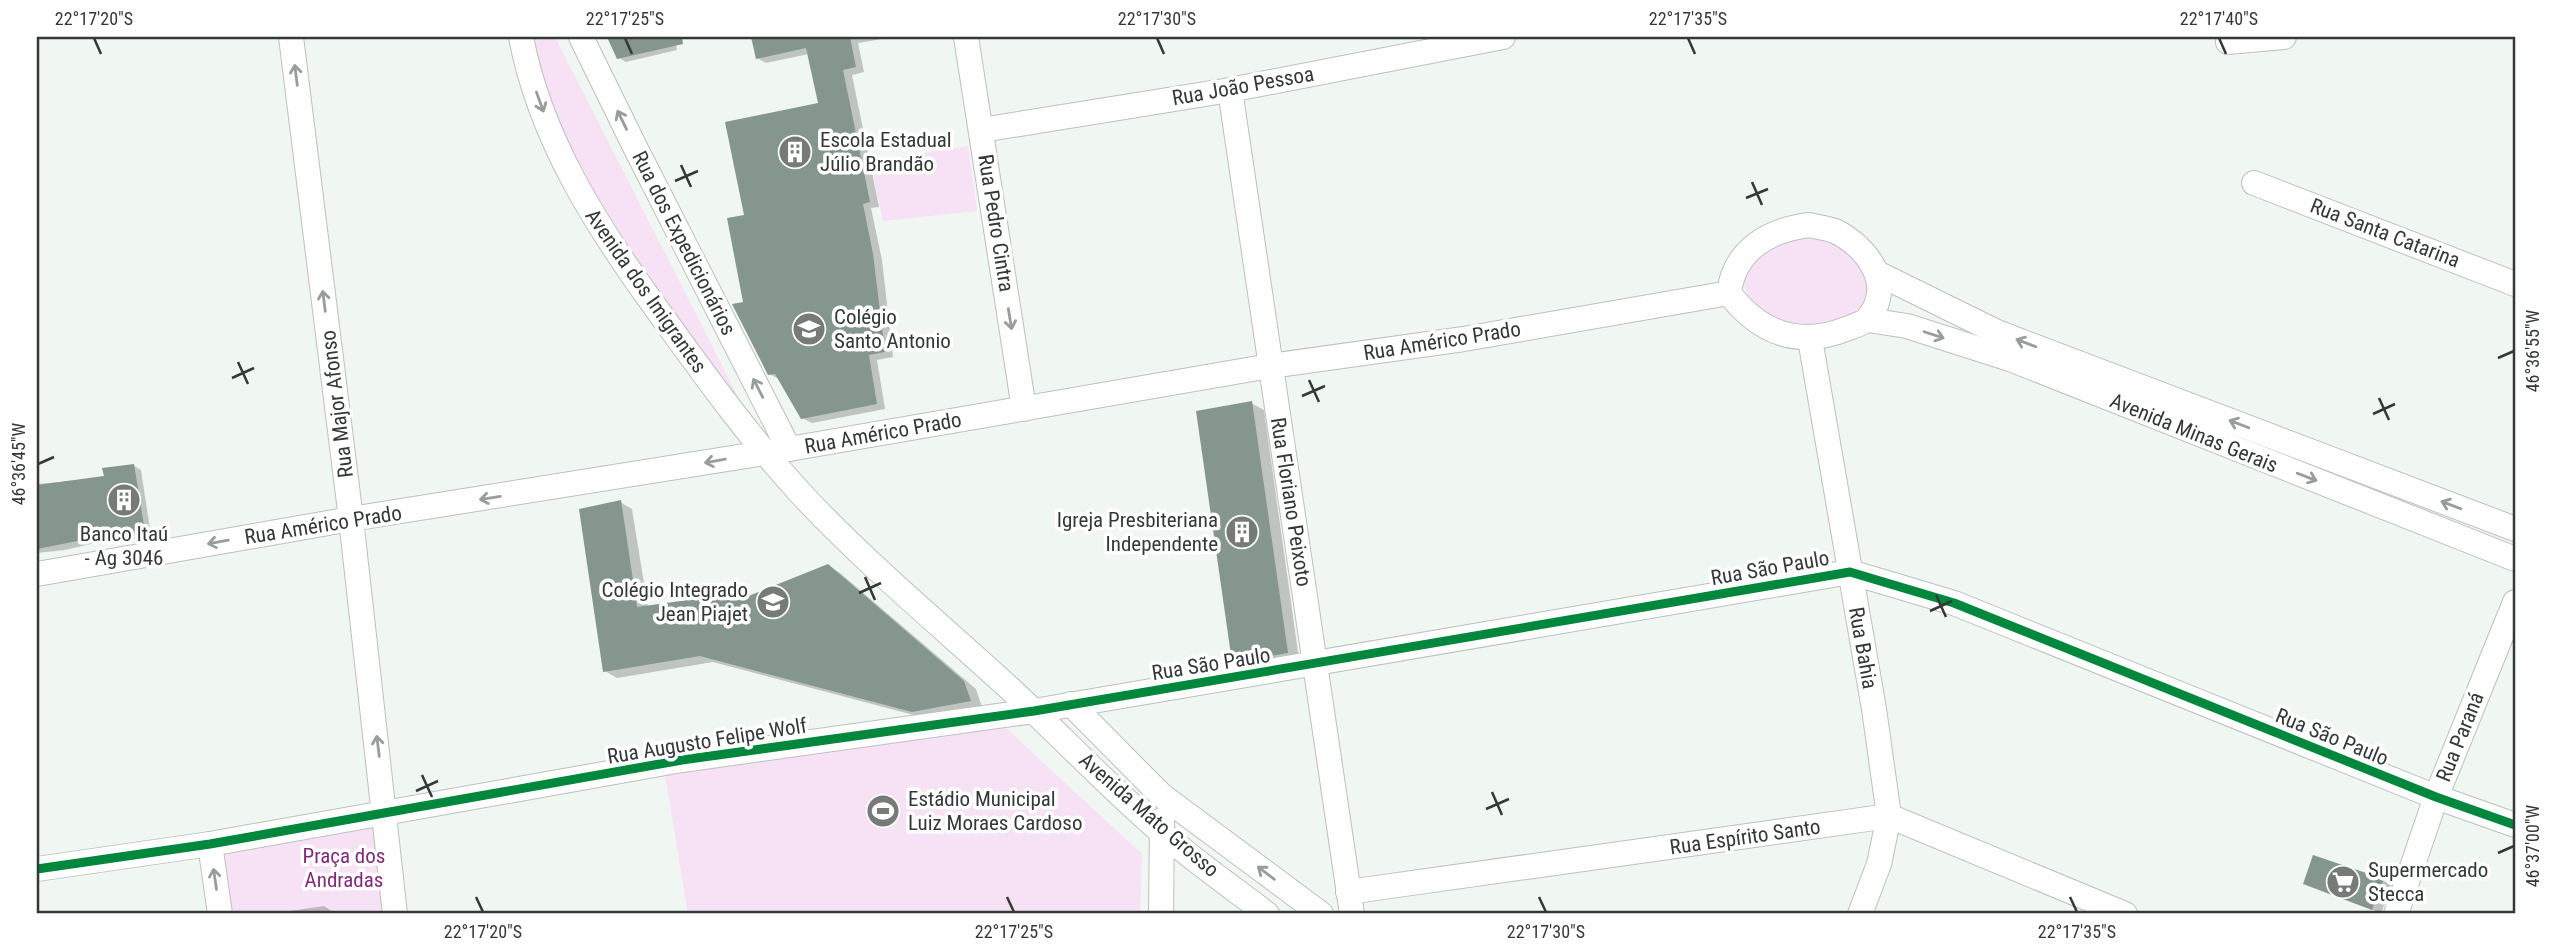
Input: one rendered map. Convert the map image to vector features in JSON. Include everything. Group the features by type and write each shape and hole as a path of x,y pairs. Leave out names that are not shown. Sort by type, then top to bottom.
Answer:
{"street":[{"name":"Rua Major Afonso","path":"292,37 386,814"},
{"name":"Avenida dos Imigrantes","path":"521,37 526,62 551,131 585,204 621,260 691,356 778,451"},
{"name":"Rua dos Expedicionários","path":"581,37 778,451"},
{"name":"Rua Pedro Cintra","path":"966,37 1024,409"},
{"name":"Rua João Pessoa","path":"982,130 1230,90 1503,37"},
{"path":"2228,42 2284,37"},
{"name":"Rua Floriano Peixoto","path":"1230,90 1350,903"},
{"name":"Rua Santa Catarina","path":"2254,183 2515,284"},
{"path":"1809,225 1832,230 1848,238 1865,253 1879,274 1878,303 1868,320 1810,339 1784,335 1763,326 1744,313 1729,293 1731,274 1746,254 1764,239 1786,228 1809,225"},
{"name":"Avenida Minas Gerais","path":"1879,274 1997,332 2515,530"},
{"name":"Rua Américo Prado","path":"37,574 1270,366 1464,339 1729,293"},
{"name":"Avenida Minas Gerais","path":"1868,320 1906,326 2010,359 2515,559"},
{"name":"Rua Bahia","path":"1810,339 1874,709 1889,816 1879,864 1860,914"},
{"name":"Avenida Mato Grosso","path":"778,451 834,527 1162,833 1267,914"},
{"name":"Rua São Paulo","path":"1034,711 1850,572 1954,603 2436,797 2515,825"},
{"name":"Rua Paraná","path":"2396,914 2436,797 2515,602"},
{"name":"Avenida Mato Grosso","path":"1071,704 1161,795 1321,914"},
{"name":"Rua Augusto Felipe Wolf","path":"386,814 682,760 1034,711"},
{"path":"1161,795 1161,914"},
{"path":"37,869 210,844 386,814 396,914"},
{"path":"1889,816 2125,914"},
{"name":"Rua Espírito Santo","path":"1350,903 1889,816"},
{"path":"210,844 220,914"}],"green space":[{"path":"524,37 555,37 760,440 583,213"},
{"path":"968,146 977,211 883,221 870,162"},
{"path":"1799,233 1842,241 1870,281 1863,302 1857,310 1830,320 1802,324 1776,320 1755,306 1743,280 1757,254"},
{"name":"Estádio Municipal Luiz Moraes Cardoso","path":"996,719 1142,854 1140,914 688,914 664,768"},
{"name":"Praça dos Andradas","path":"386,814 395,914 220,914 210,844"}],"building":[{"path":"607,37 682,37 683,44 617,59"},
{"path":"751,37 850,37 856,67 843,70 870,202 863,204 873,254 885,352 869,355 877,404 801,419 775,374 768,375 732,304 743,302 727,218 744,215 725,122 818,103 806,48 756,59"},
{"name":"Igreja Presbiteriana Independente","path":"1252,401 1288,653 1232,662 1196,411"},
{"path":"134,464 145,532 114,538 113,534 37,549 37,485 104,476 102,468"},
{"name":"Colégio Integrado Jean Piajet","path":"621,500 637,607 732,594 746,597 828,564 964,681 971,701 912,712 700,656 603,672 579,509"},
{"name":"Supermercado Stecca","path":"2313,855 2384,879 2372,910 2303,884"}],"cycle path":[{"path":"37,869 210,844 682,760 1034,711 1850,572 1954,603 2436,797 2515,825"}],"place":[{"name":"Escola Estadual Júlio Brandão","path":"795,152"},
{"name":"Colégio Santo Antonio","path":"809,329"},
{"name":"Banco Itaú - Ag 3046","path":"124,500"},
{"name":"Igreja Presbiteriana Independente","path":"1242,532"},
{"name":"Colégio Integrado Jean Piajet","path":"773,602"},
{"name":"Estádio Municipal Luiz Moraes Cardoso","path":"883,811"},
{"name":"Supermercado Stecca","path":"2343,882"}]}
